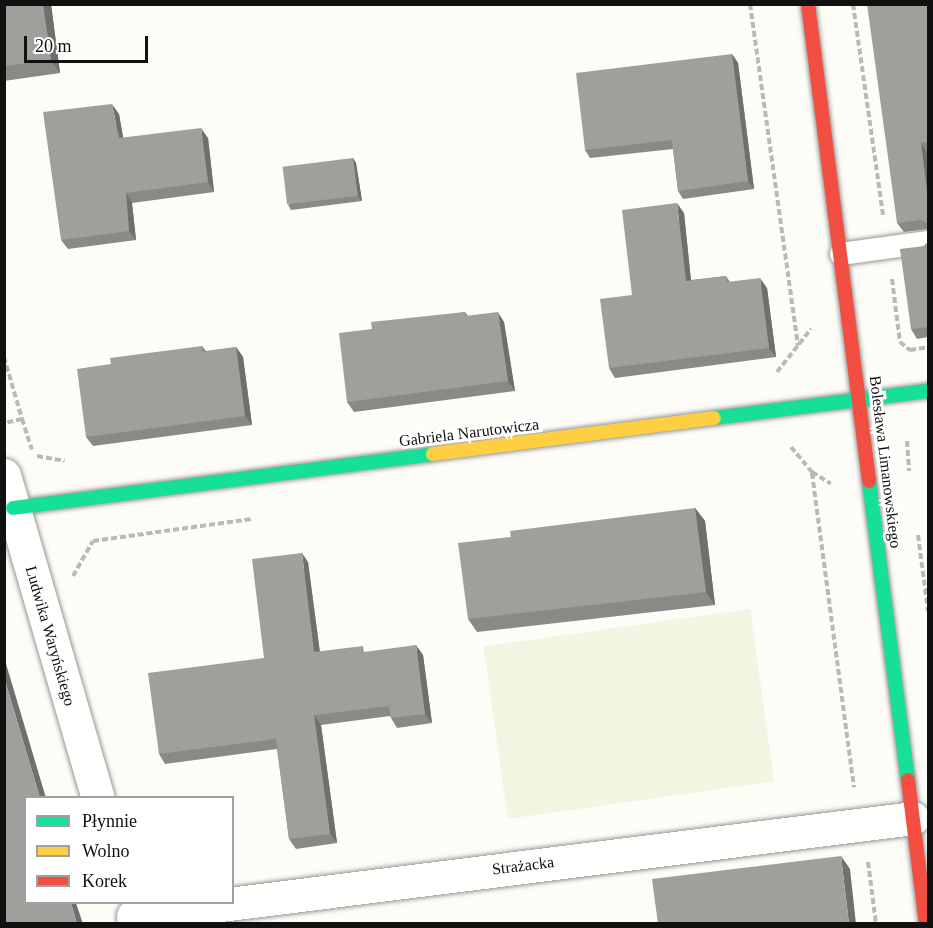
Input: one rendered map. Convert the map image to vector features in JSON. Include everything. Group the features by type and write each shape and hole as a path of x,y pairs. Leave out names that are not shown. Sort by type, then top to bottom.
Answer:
{"street":[{"name":"Bolesława Limanowskiego","path":"808,4 861,400 926,924"},
{"name":"Gabriela Narutowicza","path":"13,508 928,391"},
{"name":"Ludwika Waryńskiego","path":"4,475 97,796"},
{"name":"Strażacka","path":"234,902 913,818"},
{"name":"Strażacka","path":"133,914 214,904"}],"lane":[{"path":"841,254 928,242"}],"path":[{"path":"750,4 798,346"},
{"path":"853,4 900,342 910,350 928,347"},
{"path":"4,357 22,419 4,423"},
{"path":"786,442 812,472 840,490 910,480 908,441"},
{"path":"812,472 854,791"},
{"path":"39,598 64,591 93,541 258,518"},
{"path":"916,524 928,611"},
{"path":"867,852 876,924"}],"green space":[{"path":"750,609 774,781 508,819 484,646"}],"building":[{"path":"4,4 43,4 51,60 4,66"},
{"path":"867,4 928,4 928,142 921,143 928,200 928,223 920,220 897,223"},
{"path":"732,54 748,181 678,191 672,140 585,150 576,73"},
{"path":"112,104 119,138 201,128 208,182 126,193 129,231 61,240 43,112"},
{"path":"353,158 358,196 287,204 283,167"},
{"path":"677,203 686,281 726,276 727,282 760,278 769,348 609,368 600,299 632,295 622,210"},
{"path":"928,242 928,327 911,329 900,249 924,246"},
{"path":"465,312 465,316 498,312 508,381 347,402 339,333 372,329 371,322"},
{"path":"202,346 203,352 236,347 245,416 86,437 77,369 111,364 110,358"},
{"path":"695,508 706,592 468,619 458,543 511,537 510,531"},
{"path":"302,553 314,652 363,646 364,652 416,645 425,714 391,718 389,706 314,715 330,834 289,839 276,739 159,754 148,673 264,658 252,559"},
{"path":"4,677 39,796 24,796 24,904 71,904 77,924 4,924"},
{"path":"841,856 849,924 658,924 652,879"}],"traffic: fast":[{"path":"714,418 928,391"},
{"path":"13,508 433,454"},
{"path":"869,481 908,780"}],"traffic: slow":[{"path":"433,454 714,418"}],"traffic: jam":[{"path":"808,4 869,481"},
{"path":"908,780 926,924"}]}
